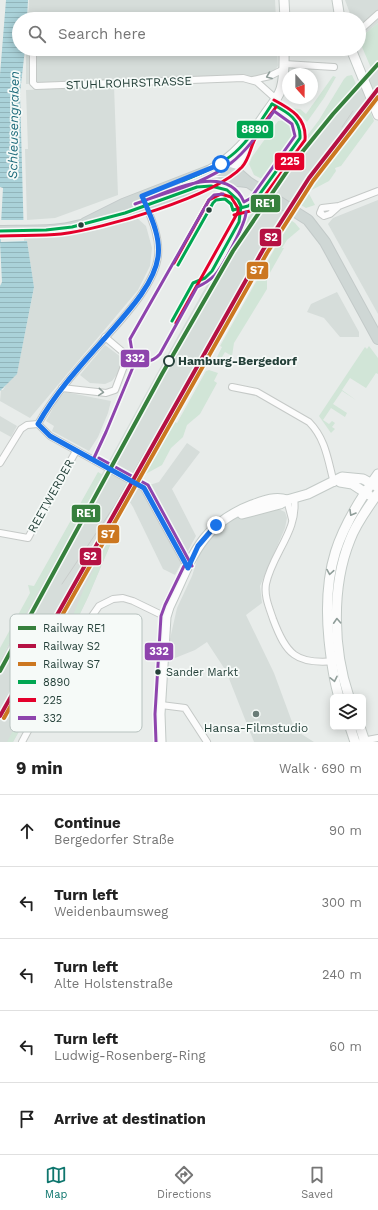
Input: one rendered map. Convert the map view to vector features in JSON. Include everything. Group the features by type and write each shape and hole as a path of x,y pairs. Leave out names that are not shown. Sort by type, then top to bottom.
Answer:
{"main road":[{"path":"284,0 285,12"},
{"path":"336,0 339,12"},
{"path":"235,173 239,153 281,90 284,56"},
{"path":"354,56 378,116"},
{"path":"85,223 111,209 208,171 226,161 248,140"},
{"path":"208,171 235,173 299,214 316,229 328,246 378,339"},
{"path":"0,230 57,229 85,223 146,206 202,186 218,182 235,173"},
{"path":"348,694 336,660 327,606 331,564 341,534 365,492 375,486 378,474"},
{"path":"160,742 166,617 169,607 195,552 206,534 222,520 280,504 308,494 334,483 339,478 348,477 363,479 375,486"},
{"path":"334,483 349,483 377,498 357,524 350,539 340,572 336,608 336,660 339,694"},
{"path":"351,730 355,742"},
{"path":"361,730 365,741"}],"street":[{"path":"366,25 378,14"},
{"name":"STUHLROHRSTRASSE","path":"33,56 33,83 36,86 233,78 246,78 253,80 270,76 284,66"},
{"path":"284,66 334,67"},
{"path":"253,80 276,99"},
{"path":"339,206 378,191"},
{"path":"38,424 62,388 142,292 156,264 158,255 158,241 142,196"},
{"path":"62,388 106,393 115,390 127,358 124,353 105,338"},
{"path":"232,387 257,392 308,422 315,428 323,442 334,483"},
{"path":"0,463 20,430 27,425 38,424"},
{"path":"38,424 48,435 144,488 188,568"},
{"name":"REETWERDER","path":"0,533 28,538 76,451"},
{"path":"291,499 292,519 289,531 267,581 266,600 281,640 292,653 310,662 336,660"},
{"path":"93,614 99,606 113,599 123,598 166,617"},
{"path":"161,705 185,708 207,742"},
{"path":"22,742 27,732"},
{"path":"355,742 378,738"}],"shaded area":[{"path":"29,0 275,0 276,12 28,12"},
{"path":"345,0 378,0 378,23 366,33 366,12 349,12"},
{"path":"26,56 277,56 278,66 274,71 265,76 26,84"},
{"path":"378,60 378,94 358,118 289,219 259,267 173,421 128,489 115,516 111,543 80,614 25,614 217,267 272,186 307,140"},
{"path":"114,86 118,195 55,218 27,220 25,149 28,149 26,90"},
{"path":"378,200 378,314 328,224 333,218"},
{"path":"129,217 137,218 146,226 152,248 150,266 138,290 30,418 0,401 1,390 3,390 8,381 17,373 34,287 27,242 24,241 24,236 79,233"},
{"path":"337,292 359,332 359,337 340,337 324,318 307,312 311,304"},
{"path":"105,345 125,360 121,369 112,381 105,384 90,383 80,375"},
{"path":"65,392 111,401 108,413 98,437 89,451 52,431 54,426 46,421 57,401"},
{"path":"0,416 17,426 11,437 0,431"},
{"path":"187,443 200,452 172,489 196,536 175,575 163,569 133,507 126,496 134,490 159,482"},
{"path":"276,508 285,512 287,518 285,528 260,586 262,603 246,615 274,673 295,730 314,742 254,742 226,671 207,642 195,650 170,660 170,639 177,608 192,576 200,551 206,540 228,521"},
{"path":"10,642 10,732 19,732 13,742 0,742 0,660"}],"green space":[{"path":"378,23 378,60 371,68 366,56 366,33"},
{"path":"352,75 356,84 307,140 272,186 270,185 319,120 344,79 347,76"},
{"path":"333,76 336,77 324,98 307,122 302,116 289,108 300,109 306,114 313,104 318,104 318,97"},
{"path":"368,106 374,121 341,166 335,168 336,171 329,181 308,192 315,205 306,208 299,204 358,118"},
{"path":"286,120 293,125 295,133 262,179 254,175 249,164 252,157 278,121"},
{"path":"260,201 262,202 217,267 247,215 249,217"},
{"path":"289,219 300,229 287,240 282,248 284,248 267,278 267,289 234,343 232,356 225,352 221,359 217,357 222,347 220,346 284,232 282,230"},
{"path":"369,346 378,358 378,374 376,373 366,388 350,378 342,390 356,400 342,391 333,404 347,413 345,417 331,408 323,420 329,424 332,421 335,423 332,427 335,429 331,433 319,416 365,347 367,349"},
{"path":"209,370 218,373 214,381 217,383 200,414 187,425 183,437 171,448 162,465 142,476 138,475 173,421 177,423 206,371"},
{"path":"98,472 103,475 26,614 19,614 30,593 28,585 34,586"},
{"path":"115,516 111,543 80,614 73,614 83,591 110,537"},
{"path":"10,630 10,642 0,660 0,648"},
{"path":"12,732 19,732 13,742 7,742"}],"water":[{"name":"Schleusengraben","path":"6,0 28,0 27,12 12,12 12,56 24,56 20,93 24,241 27,241 34,287 17,374 0,391 0,286 2,282 0,242 3,188 0,187 0,75"}],"pier":[{"path":"0,220 24,220 24,241 1,242"}],"tram line":[{"path":"342,127 353,111"},
{"path":"146,458 172,419 266,254 350,124"},
{"path":"62,584 115,505 146,450"}],"rail line":[{"name":"RE1","path":"31,614 162,374 233,251 290,167 333,114 378,64"},
{"name":"S2","path":"58,614 263,250 309,178 378,89"},
{"name":"S7","path":"63,614 267,253 313,181 378,97"},
{"name":"RE1","path":"0,671 10,653"},
{"name":"S2","path":"0,716 10,698"},
{"name":"S7","path":"4,718 10,707"}],"transit line":[{"name":"225","path":"234,215 250,211 258,205 305,140 305,132 301,120 292,111 274,100"},
{"name":"8890","path":"182,181 214,167 235,152 253,132 272,104"},
{"name":"8890","path":"233,210 248,206 254,202 300,138 300,131 296,121 288,113 272,104"},
{"name":"225","path":"0,236 53,235 103,226 156,210 208,189 228,178 242,167 247,160 258,133 276,107"},
{"name":"332","path":"274,111 243,152 231,163 209,177 197,182 184,187 135,204 177,188 193,184 209,181 223,183 235,189 244,202 251,198 295,136 292,124 274,111"},
{"name":"8890","path":"0,231 46,230 72,227 125,213 197,187 211,186 227,190 238,200 241,206 239,222 212,271 205,278 193,283 172,321"},
{"name":"225","path":"174,263 209,200 221,194 231,197 238,208 238,212 176,323"},
{"name":"332","path":"223,194 214,195 209,200 130,339 133,357 147,361 154,359 160,354 197,287 213,277 219,270 234,244 246,212"},
{"name":"8890","path":"178,265 213,203 216,200 225,199 231,204 233,210"},
{"name":"332","path":"93,460 138,355"},
{"name":"332","path":"99,458 148,485 192,566"},
{"name":"332","path":"156,742 155,714 161,616 184,566"}],"place":[{"name":"Hamburg-Bergedorf","path":"169,361"},
{"name":"Sander Markt","path":"158,672"},
{"name":"Hansa-Filmstudio","path":"256,714"}],"route":[{"path":"216,525 206,534 198,546 188,568 144,488 48,435 38,424 47,408 62,388 127,313 142,292 154,270 158,258 158,241 156,231 142,196 208,171 221,164"}]}
